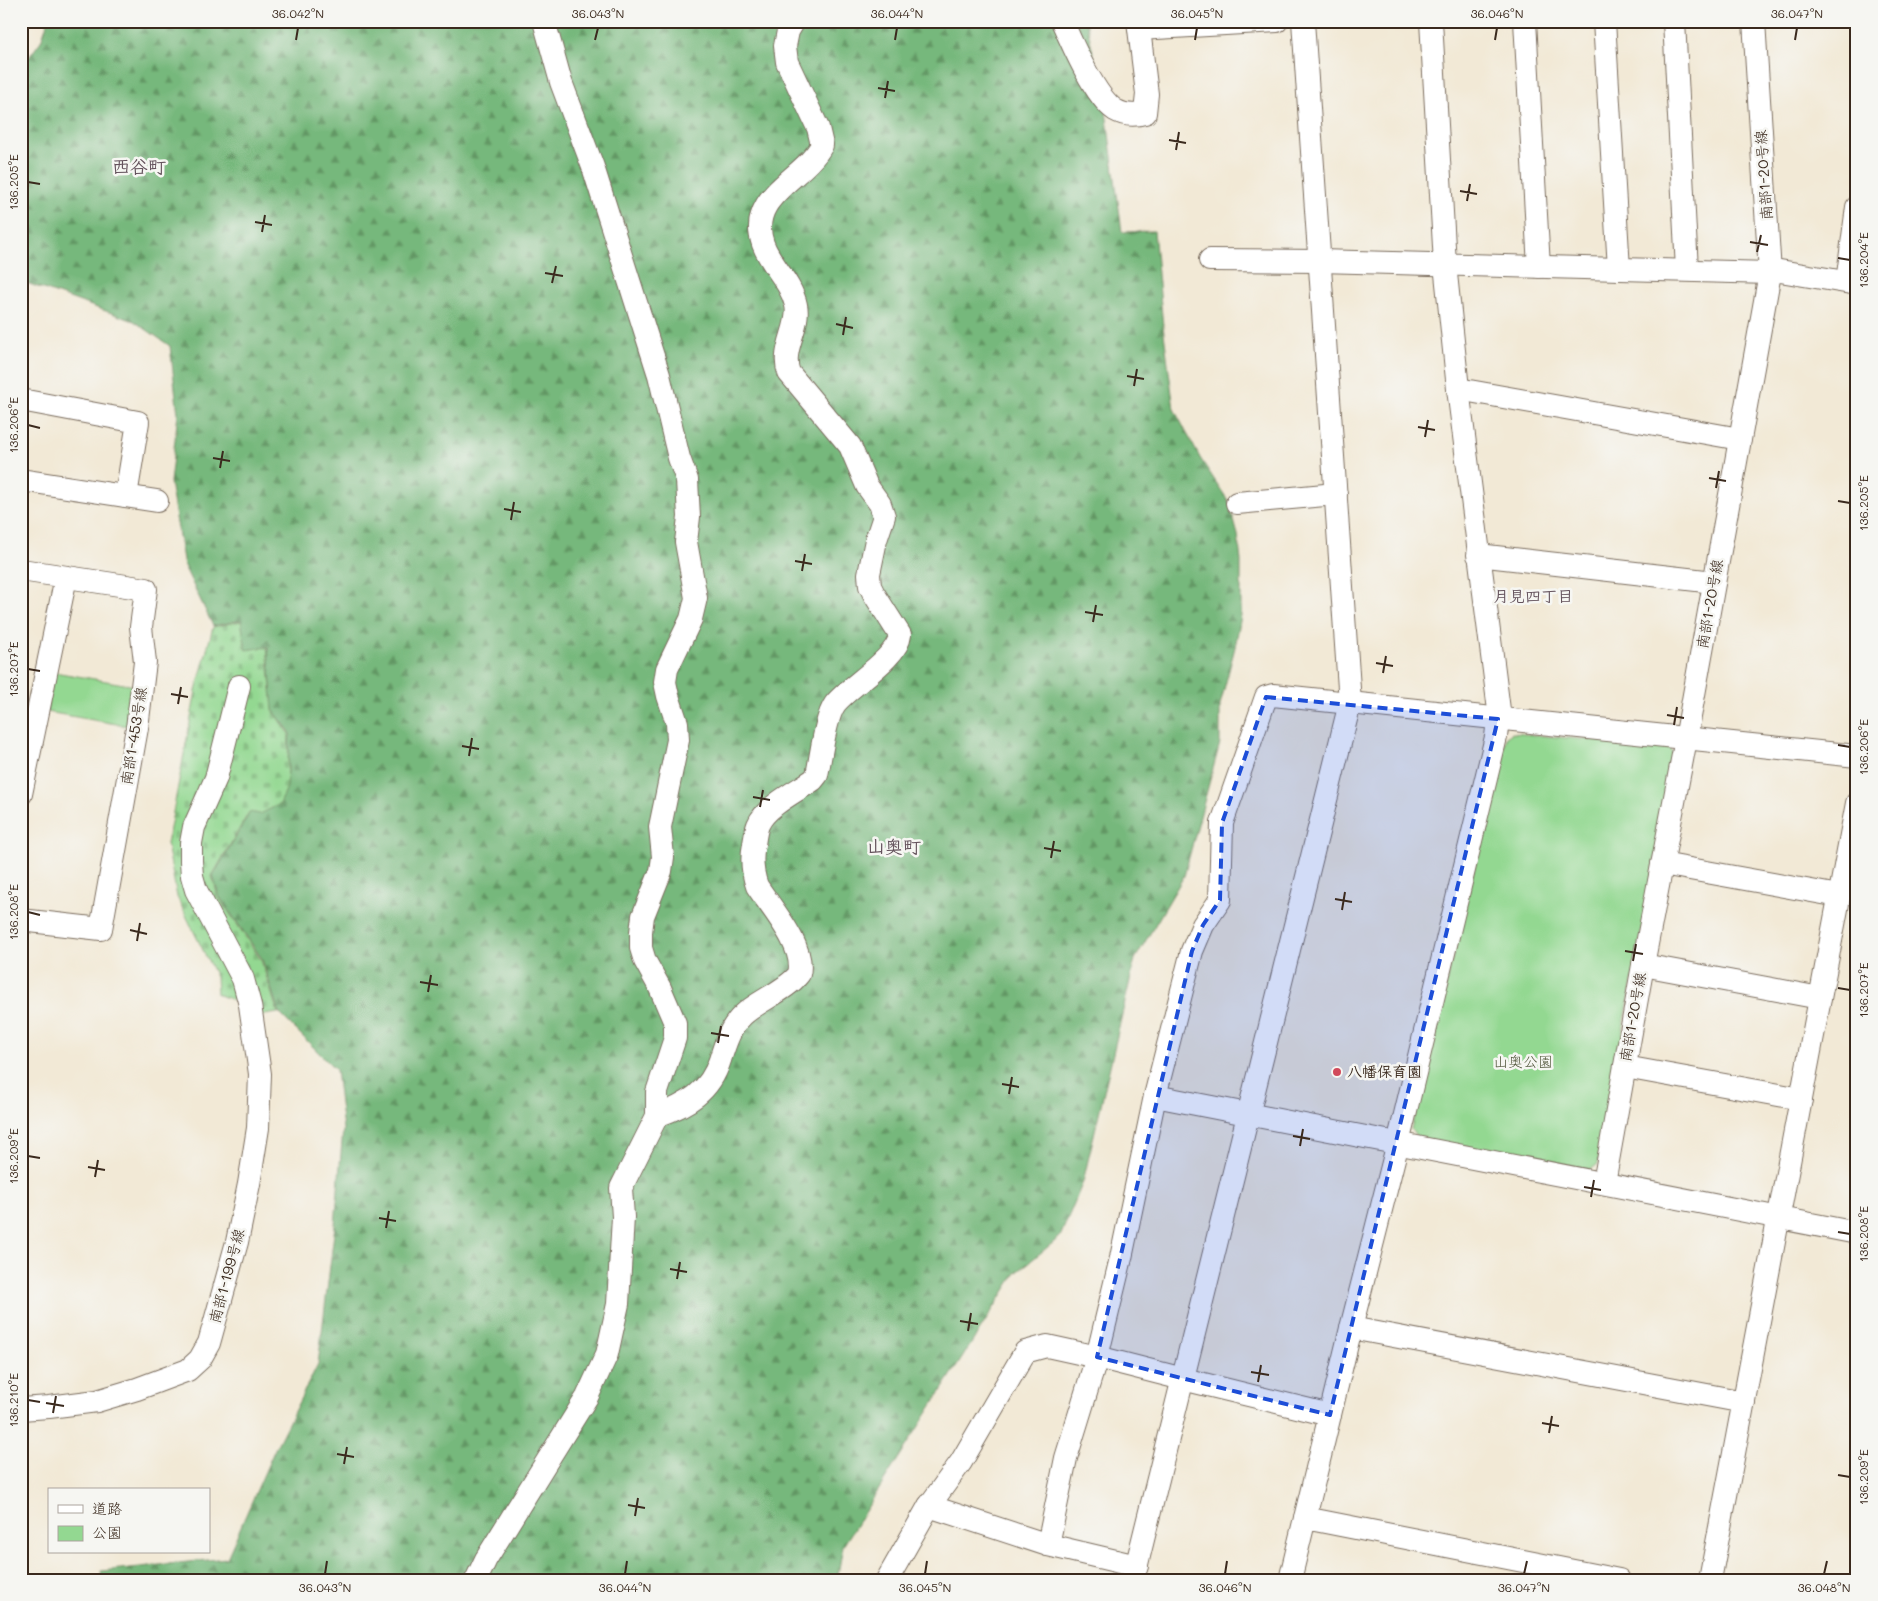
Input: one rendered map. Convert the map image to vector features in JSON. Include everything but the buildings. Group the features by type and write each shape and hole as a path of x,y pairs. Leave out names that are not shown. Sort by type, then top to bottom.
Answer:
{"street":[{"path":"476,1580 486,1559 587,1397 607,1354 618,1304 623,1217 621,1188 657,1116 657,1092 675,1038 675,1024 660,988 645,961 641,948 641,932 643,916 661,871 660,827 678,740 677,722 665,682 667,669 691,619 696,598 686,542 689,517 687,480 679,458 659,375 624,258 561,82 544,21"},
{"path":"657,1116 700,1094 709,1085 716,1072 732,1028 743,1015 799,974 801,966 800,956 792,939 757,886 754,877 751,859 758,826 764,816 775,806 813,780 817,775 828,720 836,703 878,666 900,641 900,635 870,586 869,574 874,548 884,516 880,504 867,486 850,446 789,373 786,366 786,358 797,307 793,296 763,245 760,229 763,208 776,191 817,154 822,145 818,128 787,62 785,46 788,31 794,21"},
{"path":"1062,21 1098,92 1115,110 1132,116 1145,113 1147,94 1138,25 1277,21"},
{"path":"929,1506 1135,1573 1350,703 1303,21"},
{"path":"1290,1580 1496,737 1499,710 1458,390 1445,264 1431,21"},
{"path":"1525,21 1539,267"},
{"path":"1604,21 1619,269"},
{"path":"1674,21 1687,270"},
{"name":"南部1-20号線","path":"1604,1183 1770,273 1754,21"},
{"path":"1210,260 1319,261 1770,273 1780,271 1852,283 1857,207"},
{"path":"1458,390 1740,439"},
{"path":"21,400 138,422 126,496"},
{"path":"21,480 157,501"},
{"path":"1237,503 1336,494"},
{"path":"1478,555 1714,582"},
{"name":"南部1-453号線","path":"21,570 146,588 141,627 145,662 137,728 101,929 21,920"},
{"path":"21,794 66,577"},
{"name":"南部1-199号線","path":"21,1409 97,1401 137,1389 188,1370 200,1359 209,1344 237,1242 250,1184 258,1128 260,1074 250,1005 243,979 196,890 192,876 191,843 194,827 216,778 239,686"},
{"path":"1048,1545 1066,1458 1097,1356 1121,1258 1155,1096 1192,951 1203,925 1220,900 1222,823 1266,697 1273,695 1857,756"},
{"path":"1710,1580 1857,803"},
{"path":"1662,864 1839,896"},
{"path":"1643,965 1820,998"},
{"path":"1625,1067 1801,1099"},
{"path":"1155,1096 1857,1234"},
{"path":"1351,1328 1744,1402"},
{"path":"887,1580 929,1506 961,1462 1026,1352 1047,1346 1097,1356 1183,1380 1330,1415"},
{"path":"1305,1518 1618,1580"}],"highlighted area":[{"path":"1266,697 1498,719 1330,1415 1097,1357 1192,951 1203,925 1220,900 1222,823"}],"green space":[{"path":"48,21 1086,21 1106,111 1122,232 1154,231 1163,326 1174,409 1200,458 1229,502 1238,535 1241,561 1241,616 1220,705 1220,743 1184,876 1135,959 1083,1182 1060,1237 1016,1273 843,1546 837,1580 102,1580 101,1571 227,1558 274,1451 318,1364 335,1225 343,1129 336,1070 279,1013 262,959 219,896 213,876 250,812 260,814 280,804 287,787 290,732 273,710 268,647 246,650 241,620 213,626 184,566 170,482 178,414 170,346 134,321 21,281 21,68 41,41"},
{"path":"241,621 246,650 267,647 273,710 289,733 287,787 280,804 260,814 249,812 212,876 218,896 261,960 278,1013 258,1016 243,1004 217,994 216,977 177,897 167,844 196,691 213,627"},
{"path":"54,672 135,686 128,726 47,712"},
{"name":"山奥公園","path":"1512,733 1669,747 1674,756 1598,1164 1589,1171 1416,1137 1411,1129 1506,737"}],"place":[{"name":"八幡保育園","path":"1337,1072"}],"district":[{"name":"西谷町","path":"139,167"},
{"name":"月見四丁目","path":"1533,596"},
{"name":"山奥町","path":"894,847"}]}
